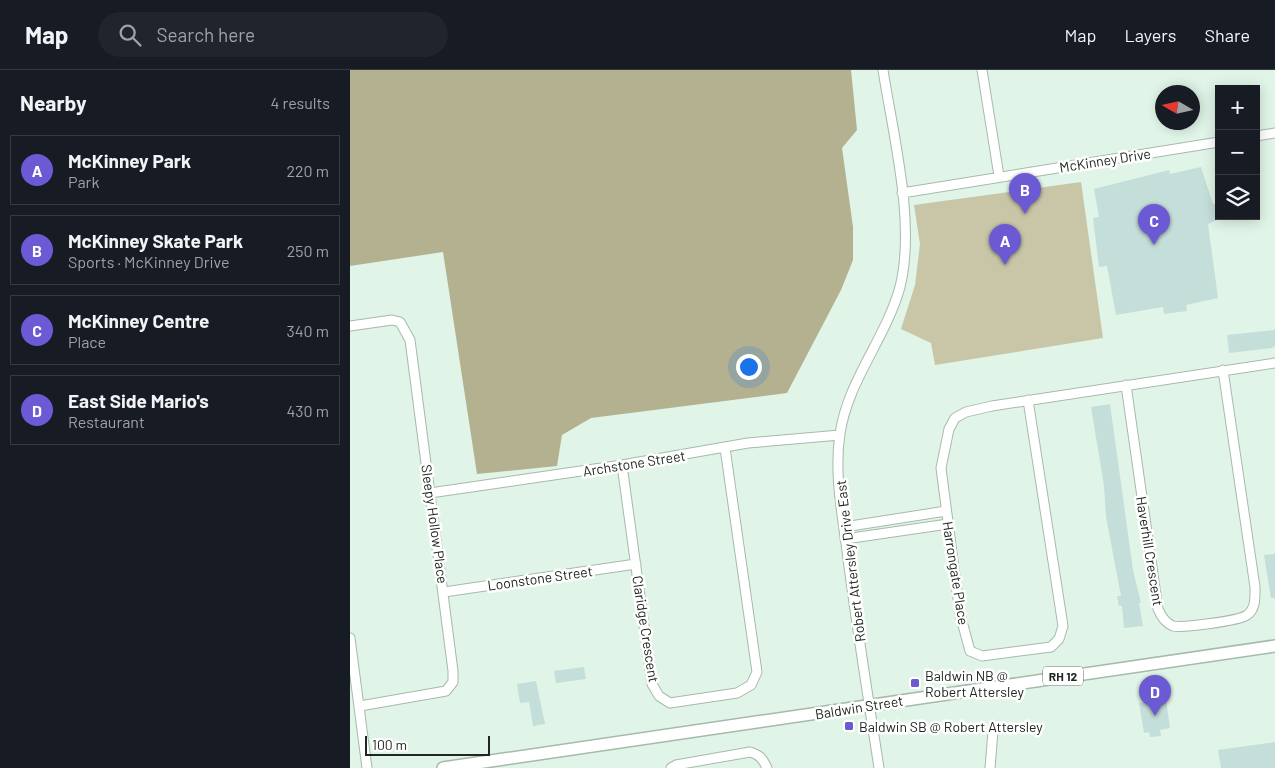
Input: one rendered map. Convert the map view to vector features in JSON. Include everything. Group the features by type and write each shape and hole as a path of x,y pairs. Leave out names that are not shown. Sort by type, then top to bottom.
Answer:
{"main road":[{"name":"Baldwin Street","path":"443,768 1275,646"}],"street":[{"name":"Robert Attersley Drive East","path":"879,768 839,491 840,434 847,406 887,321 900,287 905,255 902,193 883,70"},
{"path":"982,70 999,176"},
{"path":"1260,135 1275,133"},
{"name":"McKinney Drive","path":"902,193 1215,143"},
{"name":"Sleepy Hollow Place","path":"350,326 392,320 400,322 410,340 444,592 453,682 446,691 360,706"},
{"name":"Harrongate Place","path":"1028,400 1063,626 1059,639 1051,647 982,656 970,650 960,614 941,468 949,429 955,418 966,412 1028,400 1275,363"},
{"name":"Haverhill Crescent","path":"1126,385 1158,609 1162,619 1174,626 1234,621 1247,615 1255,603 1255,587 1223,370"},
{"name":"Archstone Street","path":"430,494 622,465 748,443 840,434"},
{"name":"Claridge Crescent","path":"622,465 652,684 659,696 670,703 737,693 751,685 757,672 725,448"},
{"path":"844,527 946,511"},
{"path":"846,539 948,524"},
{"name":"Loonstone Street","path":"444,592 636,564"},
{"path":"350,638 367,768"},
{"path":"990,768 993,731"},
{"path":"671,768 676,765 750,752 758,754 764,760 767,768"}],"shaded area":[{"path":"350,70 851,70 857,130 842,148 853,227 853,260 841,290 787,393 591,418 562,435 557,466 477,474 443,252 350,266"},
{"path":"1081,182 1103,338 935,365 931,343 901,329 915,285 920,244 914,205"}],"building":[{"path":"1201,167 1213,204 1215,204 1215,220 1217,220 1208,224 1218,298 1186,305 1187,311 1164,314 1163,307 1116,315 1107,266 1099,267 1093,218 1099,217 1094,189 1169,170 1170,174"},
{"path":"1275,330 1275,346 1272,348 1229,353 1227,335"},
{"path":"1110,404 1133,570 1141,603 1139,603 1143,626 1124,628 1122,606 1119,606 1117,596 1121,596 1106,517 1104,486 1091,407"},
{"path":"1275,554 1275,598 1271,598 1264,555"},
{"path":"584,667 586,679 556,683 554,671"},
{"path":"536,681 545,724 533,726 529,702 520,703 517,684"},
{"path":"1166,699 1170,728 1160,730 1161,736 1150,737 1149,732 1144,733 1139,703"},
{"path":"1275,742 1275,768 1221,768 1218,750"}],"place":[{"name":"McKinney Skate Park","path":"1025,214"},
{"name":"McKinney Centre","path":"1154,245"},
{"name":"McKinney Park","path":"1005,265"},
{"name":"Baldwin NB @ Robert Attersley","path":"915,683"},
{"name":"East Side Mario's","path":"1155,716"},
{"name":"Baldwin SB @ Robert Attersley","path":"849,726"}]}
